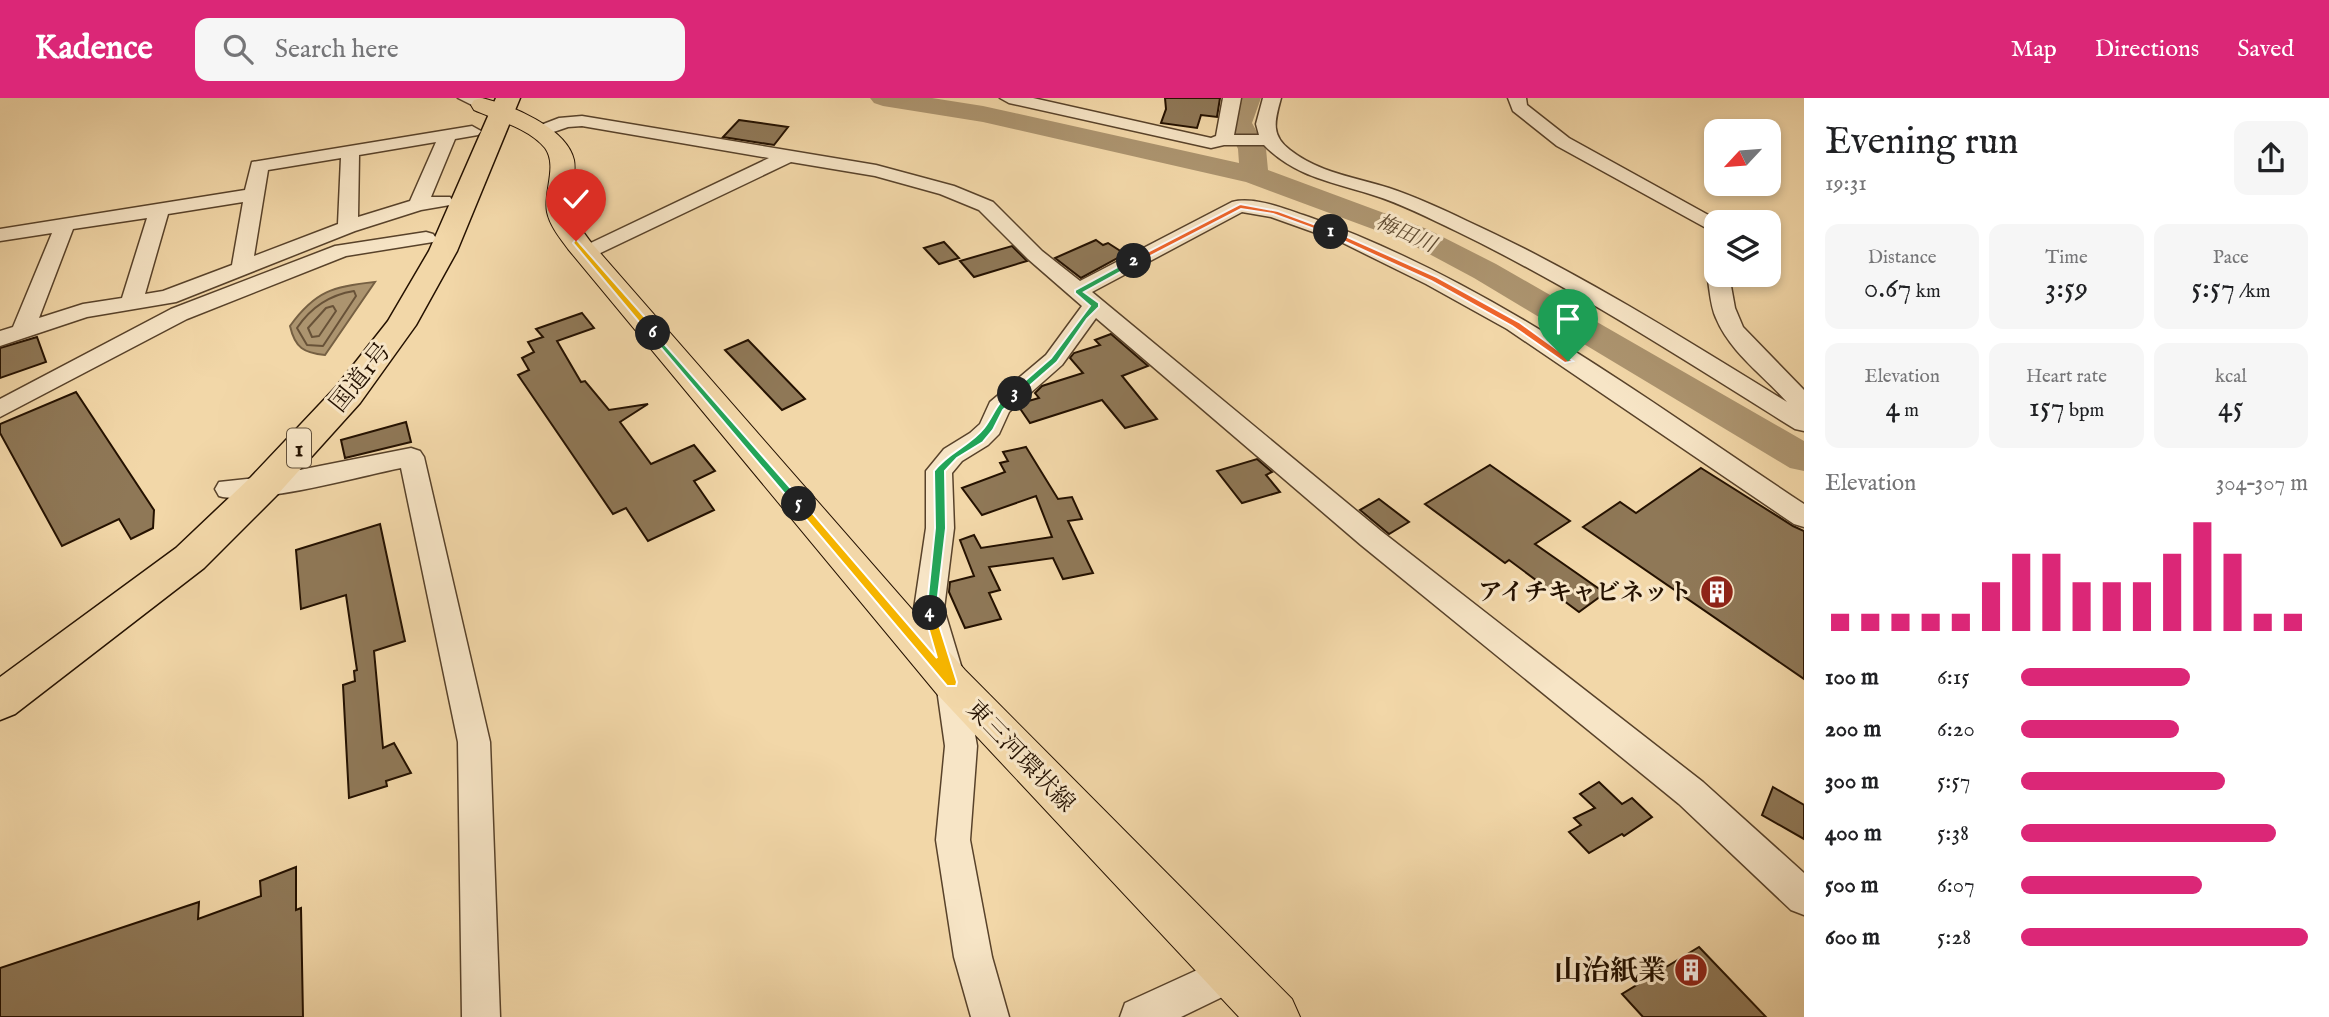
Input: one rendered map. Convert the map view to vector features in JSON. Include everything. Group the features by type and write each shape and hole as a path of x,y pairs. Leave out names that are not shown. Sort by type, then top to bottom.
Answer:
{"highway":[{"name":"国道1号","path":"0,672 148,561 259,462 357,354 409,273 426,237 431,203 480,111"},
{"name":"国道1号","path":"0,701 190,558 264,486 348,395 401,325 443,251 480,111"}],"main road":[{"name":"東三河環状線","path":"480,111 539,132 554,144 561,156 563,169 559,194 560,213 568,231 585,253 951,682 1274,1017"}],"street":[{"path":"1009,98 1146,127 1211,144 1226,140 1266,140 1304,169 1397,197 1528,259 1804,423"},
{"path":"1226,140 1232,98"},
{"path":"1266,140 1265,124 1272,98"},
{"path":"1517,98 1519,107 1563,142 1704,221"},
{"path":"242,268 259,166 350,152 480,111"},
{"path":"539,132 565,122 582,121 791,155 876,171 969,197 986,206 1035,255 1371,538 1691,793 1804,897"},
{"path":"348,227 350,152"},
{"path":"585,253 791,155"},
{"path":"0,235 253,195"},
{"path":"0,339 83,310 168,297 348,227 431,203"},
{"path":"1087,298 1240,206 1275,212 1348,239 1434,279 1515,324 1804,517"},
{"path":"131,303 159,211"},
{"path":"23,331 65,225"},
{"path":"0,409 179,314 342,250 426,237"},
{"path":"1721,287 1728,319 1740,338 1792,389 1804,406"},
{"path":"990,1017 973,957 953,840 961,746 951,682 929,609 940,528 939,471 953,455 979,439 990,428 999,408 1054,360 1084,317 1087,298"},
{"path":"228,489 264,486 411,457 474,741 481,1017"},
{"path":"1139,1017 1230,974"}],"water":[{"path":"375,282 325,355 306,351 298,344 290,326 308,305 326,292 337,288"}],"building":[{"path":"1165,98 1220,98 1217,117 1201,115 1197,128 1161,123 1166,109"},
{"path":"739,120 788,127 774,145 723,137"},
{"path":"1096,240 1103,245 1108,243 1125,254 1081,278 1055,258"},
{"path":"944,242 959,258 939,264 924,248"},
{"path":"1012,246 1027,261 974,277 960,261"},
{"path":"582,313 594,328 557,341 581,382 585,381 609,410 648,404 620,422 651,464 694,445 715,471 694,481 714,510 648,541 626,508 613,514 518,375 529,370 522,358 534,352 528,342 543,337 536,329"},
{"path":"1111,334 1148,366 1122,376 1157,419 1125,428 1102,400 1030,423 1019,407 1039,398 1035,393 1042,386 1083,373 1070,358 1074,353 1100,345 1095,340"},
{"path":"37,337 46,362 0,378 0,348"},
{"path":"748,340 805,399 782,410 725,350"},
{"path":"76,392 154,510 153,528 131,539 119,519 62,546 0,433 0,424"},
{"path":"406,422 411,442 345,458 341,440"},
{"path":"1026,447 1058,499 1072,497 1082,519 1068,521 1093,573 1063,579 1053,558 989,567 1000,590 989,593 1001,619 965,628 949,592 950,582 974,576 960,540 974,535 981,548 1052,537 1036,496 982,515 962,488 1005,472 1000,463 1008,461 1003,452"},
{"path":"1257,459 1272,472 1266,475 1280,492 1242,503 1217,471"},
{"path":"1490,465 1570,521 1535,544 1605,593 1579,612 1509,560 1505,563 1425,504"},
{"path":"1701,468 1804,531 1804,679 1583,527 1620,502 1636,513"},
{"path":"1379,499 1409,522 1389,534 1360,510"},
{"path":"380,524 405,641 374,651 383,748 394,743 411,773 386,781 387,786 349,798 343,685 355,681 354,671 357,670 346,595 301,609 296,550"},
{"path":"1599,782 1622,804 1632,798 1652,817 1624,836 1622,834 1589,853 1569,832 1581,825 1574,818 1595,808 1580,794"},
{"path":"1773,787 1804,805 1804,839 1762,815"},
{"path":"296,867 296,910 301,908 303,1017 0,1017 0,968 199,902 198,919 261,896 260,881"},
{"name":"山治紙業","path":"1699,947 1766,1017 1643,1017 1622,994"}],"waterway":[{"name":"梅田川","path":"883,98 983,114 1254,175"},
{"path":"1248,98 1239,123 1252,149 1254,175"},
{"name":"梅田川","path":"1254,175 1416,235 1485,271 1804,458"}],"place":[{"name":"アイチキャビネット","path":"1717,592"},
{"name":"山治紙業","path":"1691,970"}],"route":[{"path":"576,241 951,682 929,609 940,528 939,471 953,455 979,439 990,428 999,408 1054,360 1084,317 1096,305 1078,291 1147,254 1240,206 1275,212 1348,239 1434,279 1515,324 1568,361"}]}
